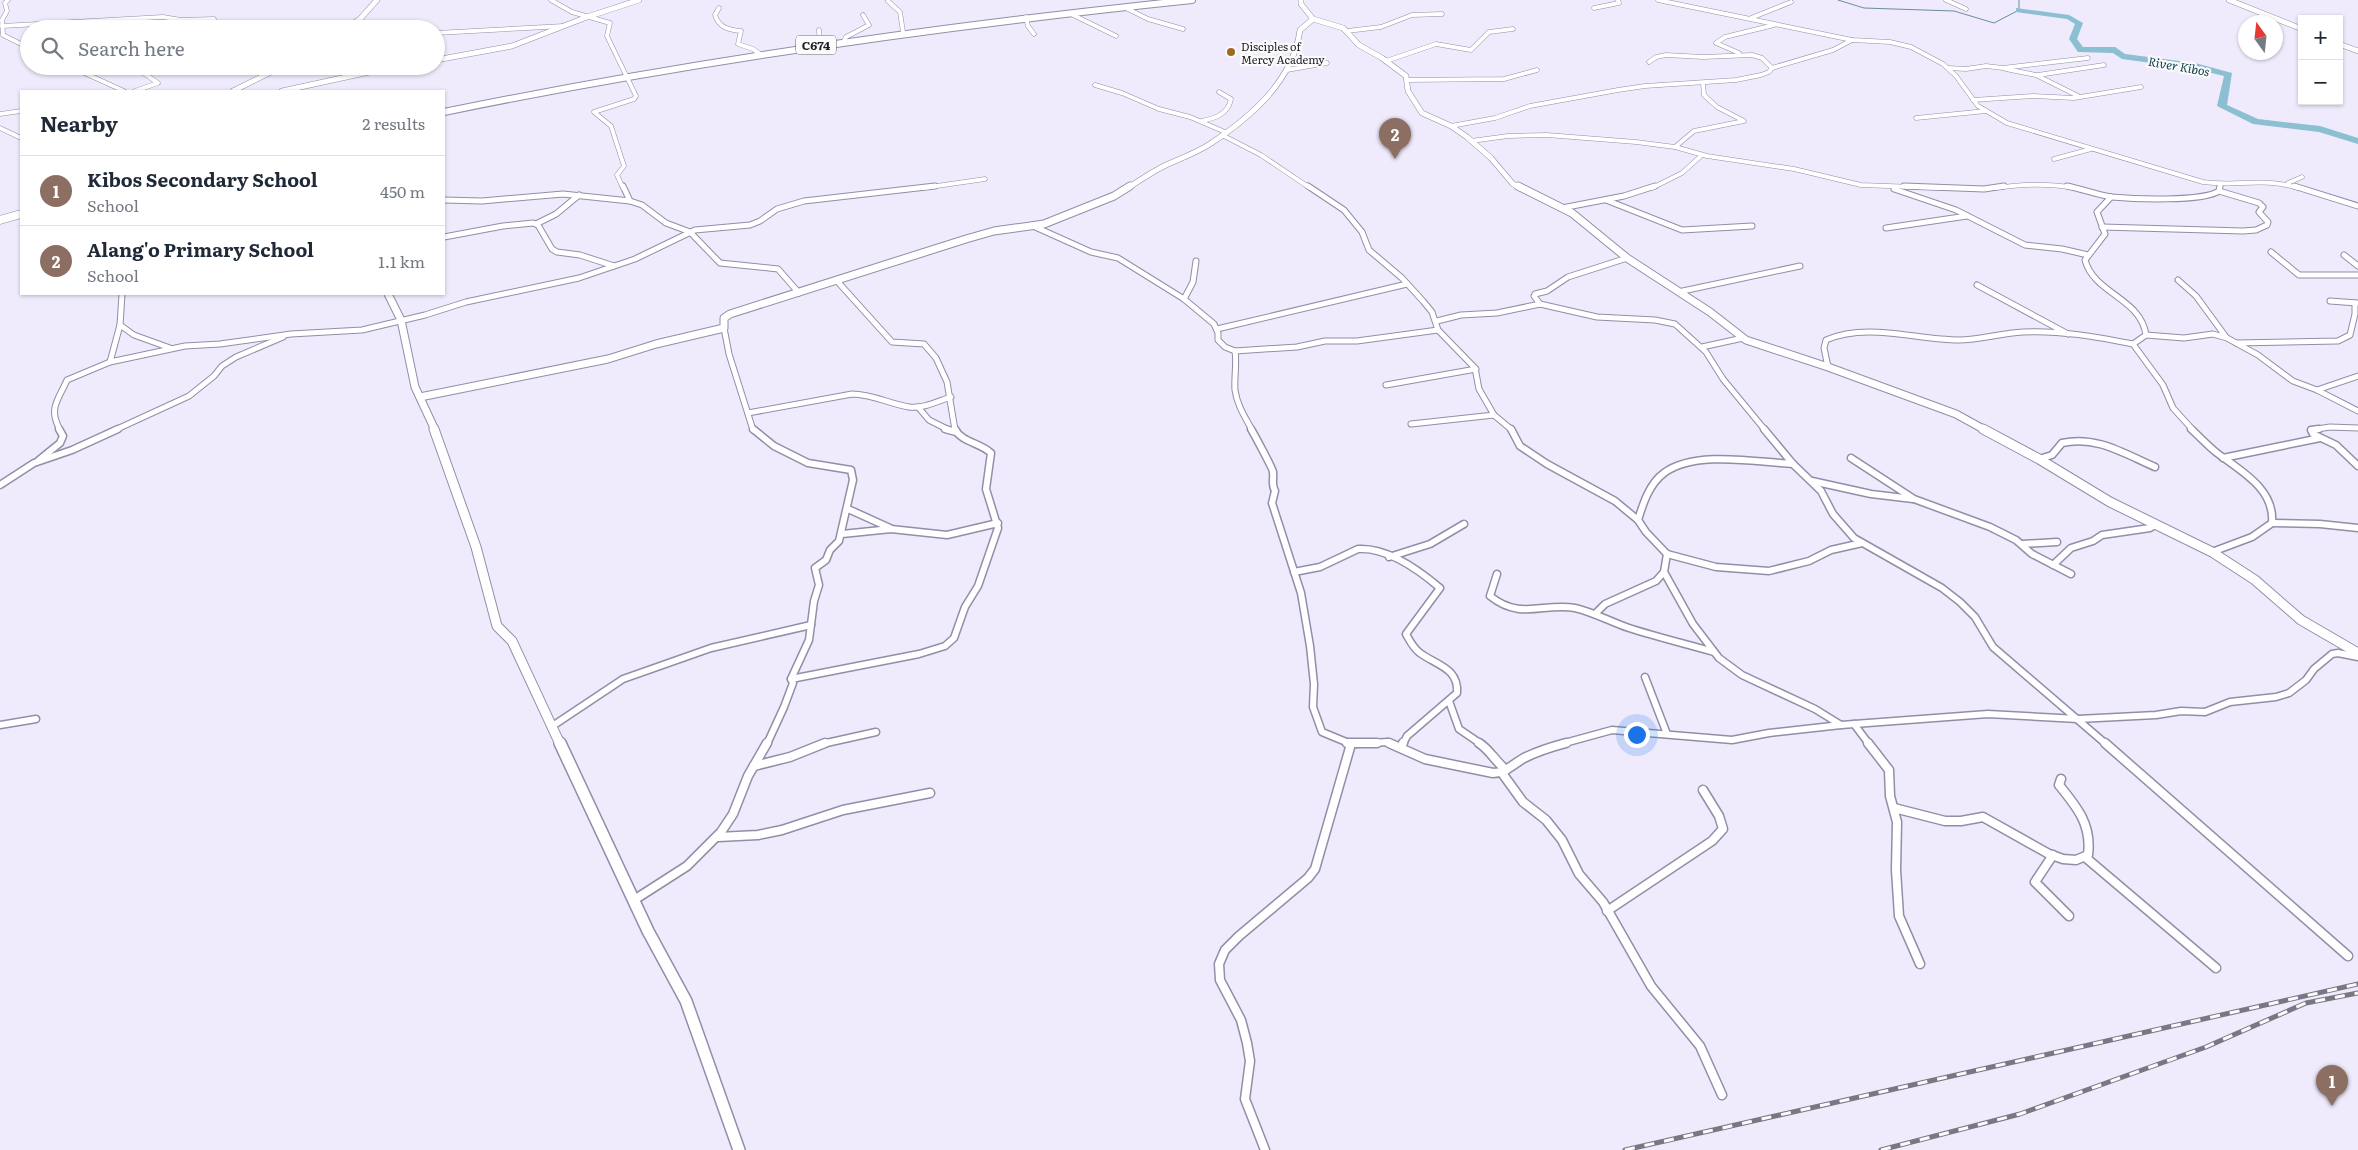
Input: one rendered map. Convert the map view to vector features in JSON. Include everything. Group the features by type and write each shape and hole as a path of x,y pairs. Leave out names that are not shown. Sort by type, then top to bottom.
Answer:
{"main road":[{"name":"C674","path":"445,112 626,77 844,40 1068,12 1192,0"},
{"path":"0,220 20,214"}],"street":[{"path":"8,0 5,3 7,10 2,17 1,32 6,38 20,44"},
{"path":"358,20 377,0"},
{"path":"551,0 572,12 610,23 607,36 636,96 634,99 600,108 594,112 611,126 624,166 617,175 630,201"},
{"path":"445,58 505,48 629,1 639,0"},
{"path":"894,0 888,2 900,12 903,32"},
{"path":"1301,0 1301,4 1313,19 1330,23 1347,31 1359,45 1386,61 1406,76 1408,91 1422,113 1451,126 1471,141 1490,158 1513,184 1586,222 1628,258 1710,312 1743,338 1828,366 1948,410 2039,459 2075,483 2155,525 2212,552 2255,580 2301,620 2358,653"},
{"path":"1594,8 1619,3 1618,0"},
{"path":"1658,0 1682,2 1705,9 1852,40 1890,42 1911,47 1933,57 1948,68 1972,100 1986,111 2020,128 2149,167 2220,185 2267,181 2288,183 2358,206"},
{"path":"1946,0 1966,9"},
{"path":"2229,0 2298,27"},
{"path":"1750,18 1791,2"},
{"path":"1124,6 1148,19 1184,29"},
{"path":"719,8 715,15 718,22 728,30 741,31 738,44 753,48 760,54"},
{"path":"1693,13 1705,9"},
{"path":"1068,12 1116,36"},
{"path":"1347,31 1381,26 1412,15 1442,14"},
{"path":"844,40 846,37 869,25 863,15"},
{"path":"109,20 163,17 181,20 214,20"},
{"path":"1026,17 1028,26 1034,34"},
{"path":"634,900 660,885 698,855 718,836 730,819 754,766 786,704 793,683 791,679 809,640 819,585 815,568 826,560 830,550 839,541 848,509 853,480 850,470 808,463 774,446 761,438 753,430 729,354 724,328 725,316 994,230 1044,224 1114,196 1162,167 1204,148 1263,104 1287,70 1298,44 1298,33 1313,19"},
{"path":"1772,68 1762,58 1745,55 1719,46 1716,43 1725,37 1776,24"},
{"path":"2,26 20,25"},
{"path":"445,33 564,26"},
{"path":"1386,61 1436,44 1471,50 1489,32 1513,29"},
{"path":"819,30 820,44"},
{"path":"1451,126 1495,118 1530,106 1572,100 1635,87 1703,83 1761,76 1772,68 1833,50 1852,40"},
{"path":"2343,46 2358,52"},
{"path":"1649,62 1653,58 1666,55 1703,57 1745,55"},
{"path":"2003,68 2088,58"},
{"path":"1287,70 1327,63"},
{"path":"2036,75 2104,65"},
{"path":"1948,68 1966,69 1986,66 2036,75 2079,97"},
{"path":"1407,80 1507,79 1537,70"},
{"path":"89,75 122,90"},
{"path":"138,90 158,83 146,75"},
{"path":"235,90 265,75"},
{"path":"287,90 356,75"},
{"path":"1675,147 1694,131 1744,120 1711,102 1704,95 1703,83"},
{"path":"1094,85 1122,93 1159,109 1202,121 1261,155 1337,204 1362,232 1371,253 1407,284 1432,312 1438,330 1476,369 1479,389 1494,415 1510,427 1520,446 1530,454 1608,497 1638,520 1646,532 1667,554 1716,567 1769,571 1809,561 1831,550 1862,543"},
{"path":"1972,100 2033,96 2079,97 2141,87"},
{"path":"1202,121 1220,116 1229,107 1231,99 1219,92"},
{"path":"0,114 20,111"},
{"path":"1916,118 1986,111"},
{"path":"0,128 20,138"},
{"path":"1471,141 1508,136 1563,136 1675,147 1702,155 1794,169 1850,183 1883,186 1984,189 2035,183 2070,186 2111,197 2194,198 2213,195 2219,191 2220,185"},
{"path":"2054,159 2092,149"},
{"path":"1562,208 1606,200 1662,183 1681,174 1702,155"},
{"path":"2288,183 2302,176"},
{"path":"0,485 60,444 63,436 53,417 54,409 64,384 72,377 110,362 170,348 220,344 292,334 356,331 425,315 466,302 563,283 652,252 690,232 714,227 736,228 750,225 777,209 804,201 985,179"},
{"path":"1883,186 1941,204 2025,245 2062,249 2088,256"},
{"path":"2102,227 2193,232 2247,231 2267,225 2268,222 2259,212 2263,207 2259,203 2219,191"},
{"path":"445,200 467,202 544,194 579,195 630,201 642,205 666,224 690,232 717,261 778,269 799,293"},
{"path":"445,237 523,223 536,224 556,214 579,195"},
{"path":"2111,197 2098,210 2097,219 2105,232 2104,237 2084,262 2087,271 2141,316 2146,325 2146,335"},
{"path":"1606,200 1682,230 1752,226"},
{"path":"1886,228 1968,216"},
{"path":"536,224 552,249 580,254 614,266"},
{"path":"1033,226 1054,238 1077,244 1091,252 1118,258 1184,299 1217,328 1218,340 1235,352 1297,347 1325,341 1357,341 1438,330"},
{"path":"2271,252 2299,275 2358,275"},
{"path":"2344,255 2358,266"},
{"path":"1540,304 1534,296 1535,294 1547,292 1568,278 1628,258"},
{"path":"1184,299 1193,282 1196,261"},
{"path":"1678,292 1800,266"},
{"path":"837,280 892,342 924,344 934,354 946,373 956,432"},
{"path":"2178,280 2196,296 2227,338"},
{"path":"1217,328 1407,284"},
{"path":"1976,285 2069,335"},
{"path":"110,362 120,325 122,295"},
{"path":"388,295 401,320 415,387 431,419 476,546 491,610 497,626 512,641 634,900 686,1001 739,1150"},
{"path":"2235,342 2338,341 2350,335 2356,303 2330,301"},
{"path":"1436,321 1461,315 1497,313 1540,304 1597,317 1672,322 1702,347 1723,378 1793,464 1821,491 1844,527 1862,543 1942,588 1960,602 1976,616 1993,647 2348,956"},
{"path":"120,325 134,335 170,348"},
{"path":"420,397 608,359 656,344 724,328"},
{"path":"1828,366 1824,344 1829,338 1835,336 1883,334 1960,340 2024,332 2069,335 2133,344 2146,335 2184,338 2214,334 2227,338 2258,355 2293,381 2358,411"},
{"path":"34,463 72,450 189,396 214,376 222,366 236,357 292,334"},
{"path":"1702,347 1743,338"},
{"path":"2133,344 2163,385 2177,414 2223,458 2260,487 2274,511 2272,523"},
{"path":"1235,352 1235,389 1239,406 1255,433 1260,449 1273,470 1272,485 1275,491 1272,503 1301,593 1310,646 1314,684 1313,708 1316,721 1322,732 1351,744 1388,742 1425,759 1482,772 1504,771 1522,759 1546,748 1607,731 1732,740 1769,733 1841,725 1988,714 2078,719 2156,715 2181,711 2205,712 2230,702 2276,697 2296,688 2332,654 2338,652 2358,657"},
{"path":"1386,385 1476,369"},
{"path":"2316,390 2358,376"},
{"path":"748,414 852,394 862,394 900,405 918,407 951,398"},
{"path":"791,679 919,654 950,643 954,638 970,598 978,586 993,545 998,523 986,489 991,453 982,445 961,437 956,432 947,430 925,418 918,407"},
{"path":"1410,424 1494,415"},
{"path":"2358,428 2330,427 2311,430 2312,434 2336,446 2358,466"},
{"path":"2223,458 2320,438"},
{"path":"2039,459 2052,455 2062,443 2081,440 2117,451 2155,468"},
{"path":"1851,458 1914,499 1990,527 2022,544 2032,554 2071,574"},
{"path":"1638,520 1654,485 1670,468 1710,460 1793,464"},
{"path":"1812,481 1871,494 1914,499"},
{"path":"848,509 891,529"},
{"path":"842,534 891,529 947,535 998,523"},
{"path":"2212,552 2248,540 2272,523 2320,524 2358,528"},
{"path":"1389,557 1430,544 1464,524"},
{"path":"2053,565 2071,548 2093,541 2102,535 2123,530 2150,528 2155,525"},
{"path":"2022,544 2057,542"},
{"path":"1294,572 1319,568 1362,548 1374,550 1413,569 1440,588 1417,621 1406,630 1406,634 1419,652 1449,669 1456,677 1459,681 1457,693 1407,736 1401,747"},
{"path":"1594,614 1605,604 1656,581 1664,572 1667,554"},
{"path":"1664,572 1693,624 1714,652 1742,675 1815,709 1841,725"},
{"path":"1497,574 1490,596 1496,601 1525,611 1568,607 1594,614 1629,628 1714,652"},
{"path":"552,727 601,693 631,676 711,648 811,624"},
{"path":"1645,677 1667,734"},
{"path":"1449,701 1459,729 1488,749 1523,802 1546,820 1562,840 1579,874 1603,902 1651,986 1700,1046 1722,1095"},
{"path":"0,726 36,719"},
{"path":"1854,724 1889,770 1890,796 1897,822 1896,870 1899,916 1920,964"},
{"path":"754,766 790,757 829,741 876,732"},
{"path":"1265,1150 1245,1099 1250,1061 1242,1020 1220,980 1220,964 1225,950 1239,936 1308,878 1315,869 1351,744"},
{"path":"1894,808 1945,821 1961,821 1983,817 2032,846 2053,855 2070,859 2085,857 2088,855 2090,848 2085,818 2060,786 2061,780"},
{"path":"1607,911 1712,841 1722,831 1723,826 1720,818 1703,790"},
{"path":"718,836 758,835 790,828 843,810 930,793"},
{"path":"2053,855 2035,882 2069,916"},
{"path":"2085,857 2216,968"}],"waterway":[{"path":"1838,0 1864,8 1954,11 1994,23 2019,10 2019,0"},
{"name":"River Kibos","path":"2019,10 2069,17 2079,23 2073,39 2081,50 2115,50 2122,56 2195,66 2229,75 2222,106 2256,122 2320,129 2358,141"}],"railway":[{"path":"1625,1150 2358,984"},
{"path":"1881,1150 2020,1114 2206,1047 2306,1003 2358,993"}],"place":[{"name":"Disciples of Mercy Academy","path":"1231,52"},
{"name":"Alang'o Primary School","path":"1395,159"},
{"name":"Kibos Secondary School","path":"2332,1106"}]}
